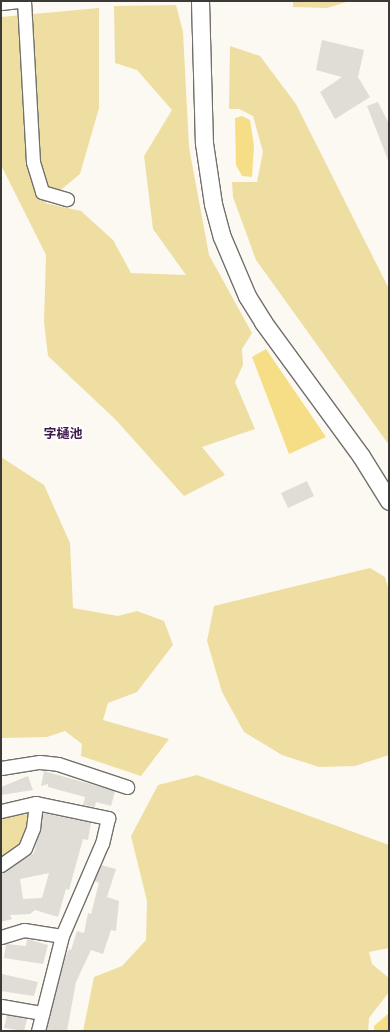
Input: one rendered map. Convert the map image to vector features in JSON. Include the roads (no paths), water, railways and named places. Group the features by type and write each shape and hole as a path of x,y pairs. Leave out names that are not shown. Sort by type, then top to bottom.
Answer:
{"street":[{"path":"1,3 22,1 34,162 42,192 67,199"},
{"path":"200,1 204,142 213,204 222,237 247,296 263,322 361,456 389,501"},
{"path":"1,768 40,762 58,764 127,787"},
{"path":"1,865 25,848 33,828 36,804"},
{"path":"1,811 36,804 108,818 102,843 62,936 38,1031"},
{"path":"1,937 24,930 62,936"},
{"path":"1,1006 42,1013"}],"district":[{"name":"字樋池","path":"63,433"}]}
